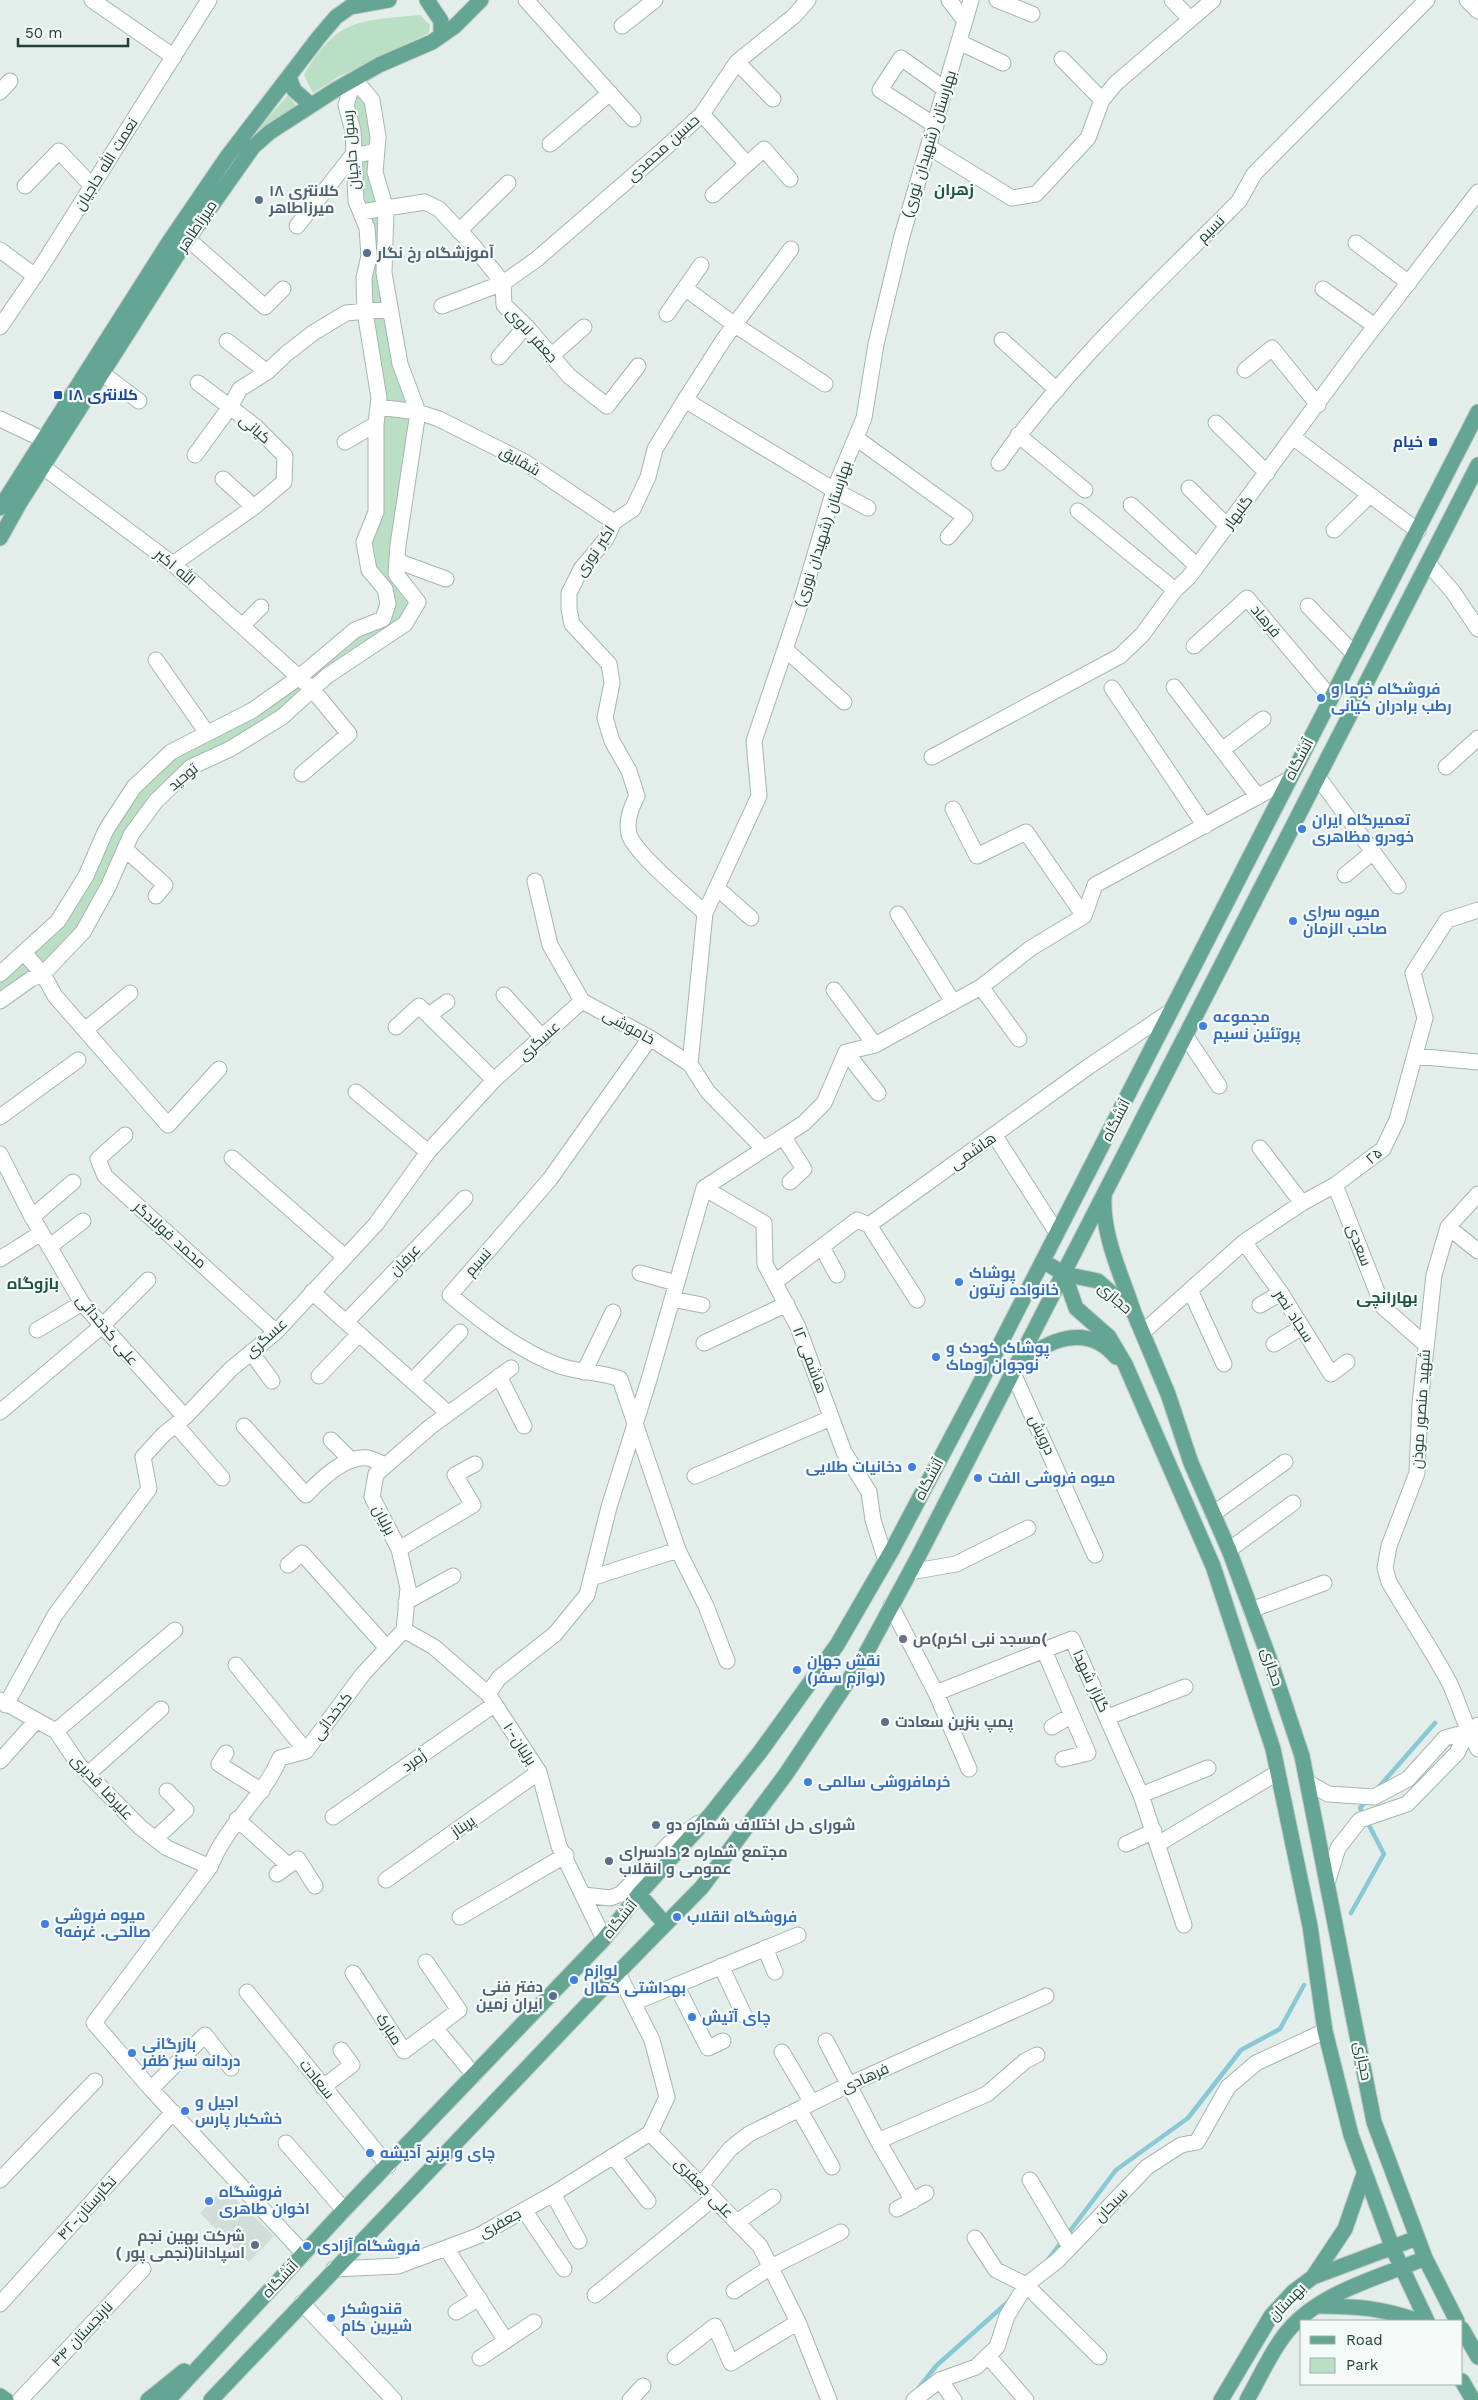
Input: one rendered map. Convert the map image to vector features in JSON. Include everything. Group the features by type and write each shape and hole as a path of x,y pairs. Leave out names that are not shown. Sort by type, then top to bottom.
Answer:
{"main road":[{"name":"میرزاطاهر","path":"0,508 42,439 169,242 227,157 336,16 350,3 389,0"},
{"path":"427,0 441,21 442,35"},
{"name":"میرزاطاهر","path":"0,538 42,467 104,374 188,239 253,147 270,132 354,79 442,35 455,26 481,0"},
{"path":"289,78 294,90 311,105"},
{"name":"آتشگاه","path":"168,2400 344,2210 604,1940 639,1894 711,1814 760,1752 837,1645 886,1561 1043,1261 1478,412"},
{"name":"آتشگاه","path":"211,2400 702,1887 749,1826 864,1657 1064,1274 1104,1192 1478,465"},
{"path":"1104,1192 1103,1213 1110,1241 1134,1313"},
{"path":"1043,1261 1064,1274"},
{"name":"حجازی","path":"1064,1274 1098,1281 1134,1313 1229,1550 1271,1663 1309,1783 1374,2122 1425,2258 1456,2320"},
{"name":"حجازی","path":"1064,1274 1076,1308 1109,1337 1131,1378 1213,1566 1273,1749 1310,1926 1325,2031 1351,2135 1393,2249 1427,2320"},
{"path":"1012,1371 1032,1353 1053,1340 1075,1337 1091,1340 1104,1346 1114,1355 1131,1378"},
{"path":"1162,1447 1182,1436"},
{"path":"639,1894 665,1924"},
{"path":"1313,2277 1345,2228 1364,2174"},
{"name":"بهستان","path":"1222,2400 1271,2316 1293,2292 1313,2277 1393,2249 1417,2238"},
{"name":"بهستان","path":"1247,2400 1283,2336 1304,2314 1346,2289 1425,2258"},
{"path":"1317,2306 1355,2306 1393,2312 1415,2320"},
{"path":"1463,2331 1478,2357"},
{"path":"148,2400 225,2339"},
{"path":"222,2400 252,2356"},
{"path":"1463,2383 1473,2400"},
{"path":"0,2396 6,2400"}],"street":[{"path":"92,0 174,57"},
{"name":"نعمت الله حاجیان","path":"0,327 35,276 208,0"},
{"path":"526,0 634,119"},
{"path":"622,26 655,0"},
{"name":"حسین محمدی","path":"442,306 503,283 537,259 702,114 736,62 794,16 808,0"},
{"path":"949,0 965,21"},
{"name":"بهارستان (شهیدان نوری)","path":"690,1064 705,913 758,796 754,741 785,649 834,490 864,418 876,344 902,236 936,126 971,0"},
{"path":"997,0 1032,14"},
{"path":"1172,0 1190,19"},
{"path":"929,147 1012,198 1036,194 1088,138 1102,100 1116,83 1212,0"},
{"name":"نسیم","path":"999,463 1018,435 1083,359 1239,201 1254,174 1426,0"},
{"path":"1467,0 1478,11"},
{"path":"959,42 1003,63"},
{"path":"936,126 880,90 901,58 946,90"},
{"path":"1062,59 1102,100"},
{"path":"736,62 773,99"},
{"name":"رسول حاجیان","path":"354,79 372,100 378,137 375,172 386,210 384,273 394,342 418,412 396,574 418,602"},
{"name":"رسول حاجیان","path":"354,79 346,105 353,131 352,156 356,201 367,228 369,256 364,278 365,312 379,398 376,424 376,512 364,542 369,570 385,589 388,604"},
{"path":"0,92 10,81"},
{"path":"550,144 610,93"},
{"path":"702,114 746,164"},
{"path":"714,195 764,149 790,179"},
{"path":"25,186 60,151 92,186"},
{"path":"297,226 352,156 377,151"},
{"path":"460,231 508,183"},
{"name":"گلبهار","path":"932,757 1120,656 1142,634 1175,590 1197,566 1294,438 1375,326 1478,192"},
{"path":"361,212 386,210 424,202 439,209 503,283"},
{"path":"188,239 265,307 283,289"},
{"path":"1356,243 1409,283"},
{"name":"اکبر نوری","path":"705,913 641,852 630,835 629,811 637,796 629,771 612,741 605,718 612,683 609,664 572,624 569,609 569,593 581,569 606,539 614,522 633,509 648,477 656,449 685,400 734,325 791,249"},
{"path":"0,250 35,276"},
{"path":"667,314 701,265"},
{"name":"جعفر لاوی","path":"503,283 504,305 526,326 569,376 607,406 638,366"},
{"path":"686,289 734,325 824,384"},
{"path":"1323,289 1375,326"},
{"name":"کیانی","path":"173,564 254,507 284,482 284,456 256,427 230,408 240,388 268,372 286,354 313,333 346,313 389,308"},
{"path":"499,357 526,326"},
{"path":"551,356 584,327"},
{"path":"1002,340 1057,390"},
{"path":"227,341 268,372"},
{"path":"372,351 394,342"},
{"path":"1245,370 1272,348 1318,404"},
{"path":"104,374 138,401"},
{"path":"195,454 230,408 198,383"},
{"path":"685,400 834,490 868,508"},
{"name":"شقایق","path":"378,407 418,412 439,419 525,462 614,522"},
{"path":"0,419 42,439"},
{"path":"1216,423 1267,473"},
{"path":"345,442 376,424"},
{"path":"1018,435 1085,490"},
{"path":"856,438 965,517 948,536"},
{"path":"1294,438 1418,531"},
{"name":"الله اکبر","path":"42,467 173,564 312,689 349,734 302,774"},
{"path":"223,479 254,507"},
{"path":"1189,488 1227,526"},
{"path":"1334,530 1370,495"},
{"path":"1131,505 1197,566"},
{"path":"1078,511 1175,590"},
{"path":"397,561 446,579"},
{"path":"1428,564 1453,592 1478,629"},
{"name":"فرهاد","path":"1194,646 1247,598 1331,698"},
{"name":"توحید","path":"0,1001 31,979 43,974 83,932 108,886 131,835 156,801 191,767 243,741 282,717 327,676 405,624 418,602"},
{"name":"توحید","path":"0,974 58,921 86,876 106,830 134,787 172,752 253,710 298,678 355,630 383,619 388,604"},
{"path":"1308,606 1354,654"},
{"path":"242,626 261,607"},
{"path":"785,649 844,702"},
{"path":"156,660 206,733"},
{"path":"1174,687 1258,797"},
{"path":"1112,688 1205,826"},
{"path":"1222,750 1263,719"},
{"path":"229,722 243,741"},
{"path":"1446,767 1478,738"},
{"path":"1318,777 1398,886"},
{"path":"846,1052 875,1045 907,1030 981,987 1031,948 1084,916 1095,885 1288,780"},
{"path":"953,809 977,856 1026,832 1084,916"},
{"path":"125,849 165,885 156,896"},
{"path":"1345,875 1373,852"},
{"path":"535,881 550,945 582,1001"},
{"path":"716,888 751,918"},
{"name":"۲۵","path":"1143,1332 1191,1292 1244,1242 1335,1185 1384,1149 1397,1120 1425,1018 1413,973 1447,920 1478,910"},
{"path":"898,914 953,1002"},
{"path":"24,953 43,974 55,996 168,1125 219,1068"},
{"path":"981,987 1019,1039"},
{"path":"834,990 875,1045"},
{"path":"85,1030 130,993"},
{"path":"504,995 543,1038"},
{"name":"عسگری","path":"3,1703 55,1615 149,1489 142,1457 231,1369 276,1332 376,1224 428,1152 494,1080 582,1001"},
{"name":"خاموشی","path":"582,1001 650,1038 690,1064 708,1092 763,1148"},
{"path":"429,1015 447,1002"},
{"path":"396,1027 419,1006 494,1080"},
{"name":"هاشمی","path":"775,1282 857,1220 869,1225 995,1136 1088,1067 1172,1011"},
{"path":"1186,1035 1219,1086"},
{"name":"نسیم","path":"635,1423 620,1379 604,1373 584,1372 556,1365 526,1350 475,1316 450,1295 550,1179 650,1038"},
{"path":"846,1052 878,1093"},
{"path":"704,1188 763,1148 784,1138 804,1123 824,1103 846,1052"},
{"path":"1415,1056 1478,1062"},
{"path":"0,1117 78,1060"},
{"path":"356,1092 428,1152"},
{"name":"محمد فولادگر","path":"125,1134 98,1159 105,1176 276,1332"},
{"path":"995,1136 1057,1233"},
{"path":"784,1138 804,1168 790,1182"},
{"path":"1260,1148 1302,1204"},
{"name":"علی کدخدائی","path":"0,1154 5,1178 32,1217 82,1303 180,1421 222,1478"},
{"path":"232,1158 345,1257"},
{"path":"32,1217 73,1182"},
{"name":"سعدی","path":"1335,1185 1383,1307 1426,1345"},
{"name":"۱۲ هاشمی","path":"704,1188 764,1223 766,1264 798,1327 844,1452 869,1492 873,1520 886,1561"},
{"name":"زُمرد","path":"333,1817 491,1699 500,1678 555,1634 587,1595 609,1507 704,1188"},
{"name":"شهید منصور موذن","path":"1478,1194 1448,1227 1434,1275 1420,1403 1417,1473 1389,1546 1386,1568 1389,1582 1448,1680 1473,1728 1478,1750"},
{"name":"عرفان","path":"346,1322 465,1198"},
{"path":"49,1247 83,1221"},
{"path":"869,1225 917,1300"},
{"path":"1448,1227 1478,1251"},
{"path":"0,1259 41,1232"},
{"name":"سجاد نصر","path":"1244,1242 1281,1293 1331,1374 1347,1362"},
{"path":"822,1247 837,1275"},
{"path":"640,1273 676,1283"},
{"path":"0,1412 102,1326 148,1280"},
{"path":"312,1292 448,1413"},
{"path":"1191,1292 1224,1364"},
{"path":"1260,1305 1281,1293"},
{"path":"672,1299 702,1305"},
{"path":"38,1330 82,1303"},
{"path":"704,1343 786,1304"},
{"path":"584,1372 613,1312"},
{"path":"1274,1344 1302,1327"},
{"path":"412,1381 460,1332"},
{"path":"319,1376 359,1334"},
{"path":"251,1352 272,1381"},
{"name":"درویش","path":"1012,1371 1095,1555"},
{"name":"برلیان","path":"404,1630 408,1588 399,1549 372,1498 376,1474 448,1413 505,1372 524,1426"},
{"path":"695,1476 831,1418"},
{"path":"635,1423 678,1550 706,1606 727,1661"},
{"path":"244,1426 306,1495 319,1481 351,1460 368,1458 386,1465"},
{"path":"331,1440 351,1460"},
{"path":"1213,1514 1285,1462"},
{"path":"399,1549 473,1505 455,1475 475,1464"},
{"path":"1229,1550 1293,1503"},
{"path":"910,1572 956,1564 1028,1528"},
{"path":"591,1578 678,1550"},
{"path":"288,1565 302,1553 387,1648"},
{"path":"406,1602 453,1576"},
{"path":"1251,1610 1324,1583"},
{"path":"891,1606 936,1693 969,1769"},
{"path":"3,1703 56,1731 175,1630"},
{"name":"کدخدائی","path":"151,2089 94,2023 210,1868 218,1847 237,1819 262,1791 272,1776 280,1758 306,1750 363,1674 404,1630"},
{"name":"۱۰-برلیان","path":"404,1630 434,1647 491,1699 539,1772 559,1846 566,1856 584,1895"},
{"name":"گلزار شهدا","path":"936,1693 1072,1639 1141,1795 1184,1925"},
{"path":"1044,1650 1088,1752 1063,1760"},
{"path":"236,1665 306,1750"},
{"path":"1108,1717 1185,1688"},
{"path":"88,1774 161,1709"},
{"path":"1052,1727 1072,1715"},
{"path":"0,1761 36,1721"},
{"path":"1309,1783 1328,1794 1374,1796 1408,1779 1445,1738 1473,1728"},
{"path":"1328,1880 1338,1848 1360,1820 1408,1804 1456,1753 1473,1728"},
{"name":"علیرضا قدیری","path":"56,1731 66,1748 88,1774 140,1827 167,1848 210,1868"},
{"path":"226,1754 220,1764 262,1791"},
{"path":"1141,1795 1208,1768"},
{"name":"پریناز","path":"386,1880 539,1772"},
{"path":"1126,1844 1156,1837 1277,1773"},
{"path":"155,1839 186,1810 167,1792"},
{"path":"584,1895 610,1898 621,1894 670,1843 711,1814"},
{"path":"237,1819 282,1870 298,1858 314,1886"},
{"path":"460,1917 566,1856"},
{"path":"584,1895 604,1940"},
{"path":"633,2003 798,1935"},
{"path":"765,1948 775,1972"},
{"path":"426,1962 459,2010 435,2028 474,2074"},
{"path":"721,1966 744,2015"},
{"name":"مبارک","path":"353,1973 404,2051 435,2028"},
{"path":"618,1973 652,2040 666,2097 650,2133"},
{"path":"676,1985 708,2048 723,2041"},
{"name":"سعادت","path":"247,1992 388,2166"},
{"name":"فرهادی","path":"701,2185 730,2149 749,2134 848,2085 1046,1996"},
{"name":"سبحان","path":"914,2400 940,2380 976,2367 988,2356 997,2347 1007,2316 1026,2285 1070,2247 1147,2167 1180,2145 1197,2142 1228,2087 1256,2063 1325,2031"},
{"path":"230,2068 204,2035 151,2089 304,2254"},
{"path":"826,2041 878,2141 919,2197 897,2209"},
{"path":"323,2088 352,2066 342,2050"},
{"path":"782,2052 832,2167"},
{"path":"878,2141 987,2094 1025,2061 1037,2055"},
{"path":"0,2180 96,2081"},
{"name":"۴۲-نگارستان","path":"3,2293 174,2112"},
{"name":"جعفری","path":"334,2270 398,2266 478,2236 553,2194 650,2133"},
{"name":"علی جعفری","path":"650,2133 760,2246 798,2322 829,2400"},
{"path":"286,2143 344,2210"},
{"path":"613,2156 648,2201"},
{"path":"1030,2180 1070,2247"},
{"path":"553,2194 579,2241"},
{"path":"737,2222 773,2197"},
{"path":"595,2295 714,2198"},
{"path":"524,2210 564,2269"},
{"path":"734,2291 771,2267 841,2232"},
{"path":"975,2238 996,2270 1026,2285 1098,2357"},
{"path":"446,2248 506,2340"},
{"name":"۴۴ نارنجستان","path":"20,2400 143,2269"},
{"path":"456,2312 479,2298"},
{"path":"302,2303 388,2398"},
{"path":"480,2358 534,2322"},
{"path":"675,2357 715,2326 731,2363 798,2322"},
{"path":"988,2356 1026,2400"},
{"path":"940,2380 954,2400"},
{"path":"630,2400 643,2386"}],"shaded area":[{"path":"224,2188 274,2236 249,2262 200,2213"}],"green space":[{"path":"420,15 430,25 429,33 338,77 313,93 304,75 327,42 339,33 365,22"},
{"path":"354,82 367,101 382,252 415,410 395,557 413,605 402,620 287,710 160,794 81,928 43,970 0,999 0,976 59,924 137,788 173,753 254,712 357,632 383,621 391,597 370,569 366,541 378,514 367,277 348,105"},
{"path":"288,95 296,106 246,143"}],"waterway":[{"path":"1378,1788 1435,1723"},
{"path":"1351,1913 1384,1854 1360,1808 1366,1801"},
{"path":"1067,2235 1116,2170 1188,2118 1241,2050 1280,2029 1304,1985"},
{"path":"1047,2261 1062,2241"},
{"path":"918,2389 936,2366 1009,2301"}],"place":[{"name":"کلانتری ۱۸ میرزاطاهر","path":"259,200"},
{"name":"آموزشگاه رخ نگار","path":"367,253"},
{"name":"کلانتری ۱۸","path":"58,395"},
{"name":"خیام","path":"1433,442"},
{"name":"فروشگاه خرما و رطب برادران کیانی","path":"1321,698"},
{"name":"تعمیرگاه ایران خودرو مظاهری","path":"1302,829"},
{"name":"میوه سرای صاحب الزمان","path":"1293,921"},
{"name":"مجموعه پروتئین نسیم","path":"1203,1026"},
{"name":"پوشاک خانواده زیتون","path":"959,1282"},
{"name":"پوشاک کودک و نوجوان روماک","path":"936,1357"},
{"name":"دخانیات طلایی","path":"912,1467"},
{"name":"میوه فروشی الفت","path":"978,1478"},
{"name":"مسجد نبی اکرم)ص(","path":"903,1639"},
{"name":"نقش جهان (لوازم سفر)","path":"797,1670"},
{"name":"پمپ بنزین سعادت","path":"885,1722"},
{"name":"خرمافروشی سالمی","path":"808,1782"},
{"name":"شورای حل اختلاف شماره دو","path":"656,1825"},
{"name":"مجتمع شماره 2 دادسرای عمومی و انقلاب","path":"609,1861"},
{"name":"فروشگاه انقلاب","path":"677,1917"},
{"name":"میوه فروشی صالحی. غرفه۹","path":"45,1924"},
{"name":"لوازم بهداشتی کمال","path":"574,1980"},
{"name":"دفتر فنی ایران زمین","path":"553,1996"},
{"name":"چای آتیش","path":"692,2017"},
{"name":"بازرگانی دردانه سبز ظفر","path":"132,2053"},
{"name":"اجیل و خشکبار پارس","path":"185,2111"},
{"name":"چای و برنج آدیشه","path":"370,2153"},
{"name":"فروشگاه اخوان طاهری","path":"209,2201"},
{"name":"شرکت بهین نجم اسپادانا(نجمی پور )","path":"255,2245"},
{"name":"فروشگاه آزادی","path":"307,2246"},
{"name":"قندوشکر شیرین کام","path":"331,2318"}],"district":[{"name":"زهران","path":"954,189"},
{"name":"بازوگاه","path":"33,1283"},
{"name":"بهارانچی","path":"1387,1297"}]}
